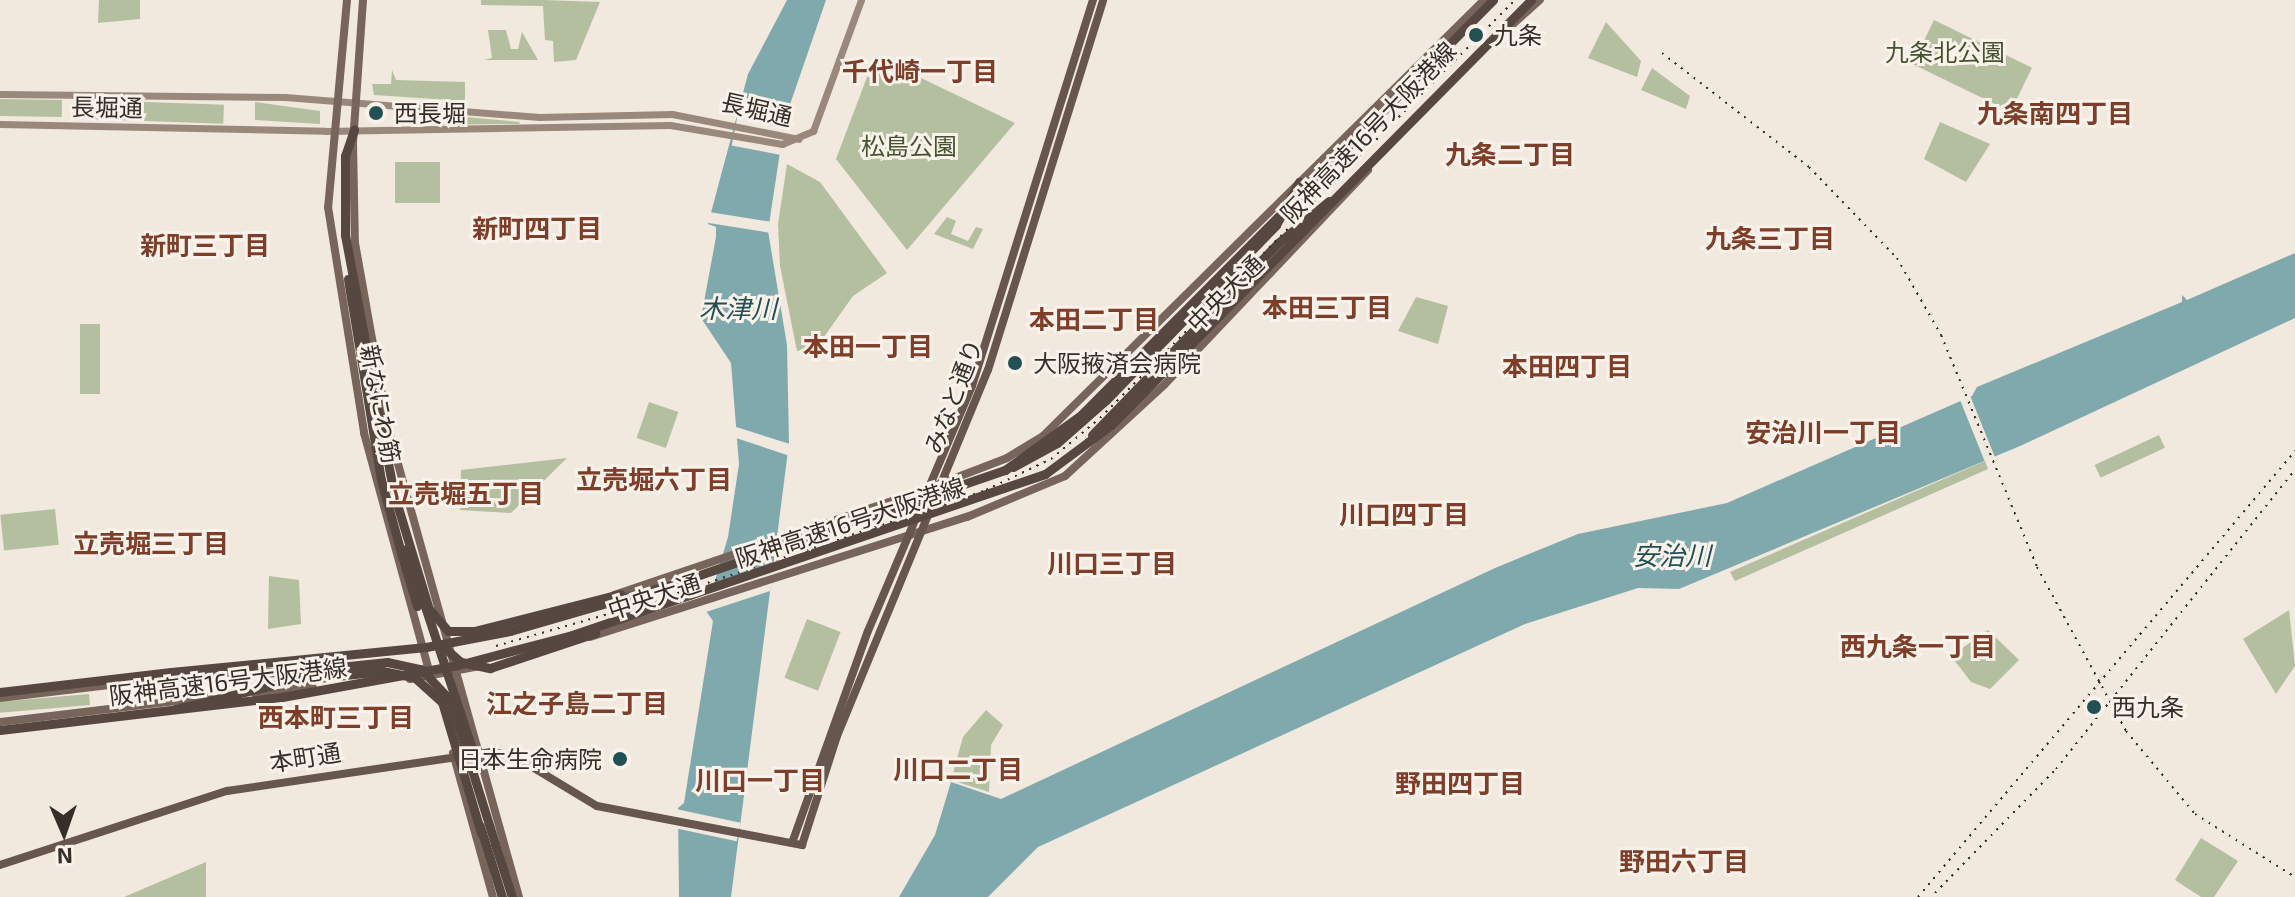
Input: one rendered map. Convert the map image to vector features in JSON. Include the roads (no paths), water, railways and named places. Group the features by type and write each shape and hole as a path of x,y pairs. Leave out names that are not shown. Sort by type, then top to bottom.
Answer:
{"highway":[{"name":"みなと通り","path":"797,844 908,534 972,386 1093,0"},
{"name":"みなと通り","path":"797,844 919,531 988,370 1103,0"},
{"name":"阪神高速16号大阪港線","path":"0,695 171,672 467,640 682,581 1005,470 1072,423 1493,0"},
{"name":"阪神高速16号大阪港線","path":"0,730 282,697 458,665 684,599 1032,480 1111,425 1531,0"},
{"path":"354,130 345,156 345,235 397,504 406,549 430,632 460,703 495,844"},
{"path":"1005,470 1075,429 1276,225 1299,182"},
{"path":"1032,480 1089,438 1278,243 1353,188"},
{"path":"348,279 386,499 417,606 442,674 481,833"},
{"path":"397,504 432,615 454,633 682,581"},
{"path":"417,606 447,653 470,666 490,668 684,599"},
{"path":"171,672 279,673 387,662 421,669 450,700 512,897"},
{"path":"175,709 290,681 382,671 414,677 442,702 502,897"},
{"name":"本町通","path":"0,865 227,791 478,753 514,756 597,806 674,818 797,844"}],"main road":[{"name":"新なにわ筋","path":"347,0 328,207 352,368 364,433 493,897"},
{"name":"新なにわ筋","path":"363,0 355,103 352,224 388,428 519,897"},
{"path":"799,139 813,131 861,0"},
{"name":"中央大通","path":"0,695 446,643 699,567 927,489 1007,458 1057,426 1484,0"},
{"name":"中央大通","path":"0,722 454,672 694,604 1018,500 1076,468 1540,0"},
{"name":"長堀通","path":"0,94 338,102 539,117 672,114 784,132 799,139"},
{"name":"長堀通","path":"0,124 335,131 670,125 782,144 799,139"}],"water":[{"name":"木津川","path":"787,0 826,0 785,119 768,231 787,345 789,443 731,897 679,897 678,808 684,803 713,621 706,611 728,537 739,464 731,363 701,318 716,237 716,227 708,224 748,74"},
{"name":"安治川","path":"2295,253 2295,318 2020,446 1679,589 1638,588 1525,624 1038,847 988,897 899,897 935,835 951,782 1001,799 1495,568 1578,534 1727,503 1972,396 1977,387 2182,302 2182,295 2187,300"}],"railway":[{"path":"496,646 647,603 986,490 1051,459 1100,418 1515,0"},
{"path":"1662,53 1809,167 1897,258 1941,335 2037,567 2126,731 2195,814 2295,877"},
{"path":"1918,897 2295,451"},
{"path":"1935,893 2056,769 2295,470"}],"place":[{"name":"九条","path":"1476,35"},
{"name":"西長堀","path":"376,113"},
{"name":"大阪掖済会病院","path":"1015,363"},
{"name":"西九条","path":"2094,707"},
{"name":"日本生命病院","path":"620,759"}],"district":[{"name":"千代崎一丁目","path":"920,71"},
{"name":"九条南四丁目","path":"2055,113"},
{"name":"九条二丁目","path":"1510,154"},
{"name":"新町四丁目","path":"537,228"},
{"name":"九条三丁目","path":"1770,238"},
{"name":"新町三丁目","path":"205,245"},
{"name":"本田三丁目","path":"1327,307"},
{"name":"本田二丁目","path":"1094,319"},
{"name":"本田一丁目","path":"868,346"},
{"name":"本田四丁目","path":"1567,366"},
{"name":"安治川一丁目","path":"1823,432"},
{"name":"立売堀六丁目","path":"654,479"},
{"name":"立売堀五丁目","path":"466,493"},
{"name":"川口四丁目","path":"1404,514"},
{"name":"立売堀三丁目","path":"151,543"},
{"name":"川口三丁目","path":"1112,563"},
{"name":"西九条一丁目","path":"1918,646"},
{"name":"江之子島二丁目","path":"577,703"},
{"name":"西本町三丁目","path":"336,717"},
{"name":"川口二丁目","path":"958,769"},
{"name":"川口一丁目","path":"760,780"},
{"name":"野田四丁目","path":"1460,783"},
{"name":"野田六丁目","path":"1684,861"}],"park label":[{"name":"九条北公園","path":"1945,52"},
{"name":"松島公園","path":"909,146"}]}
